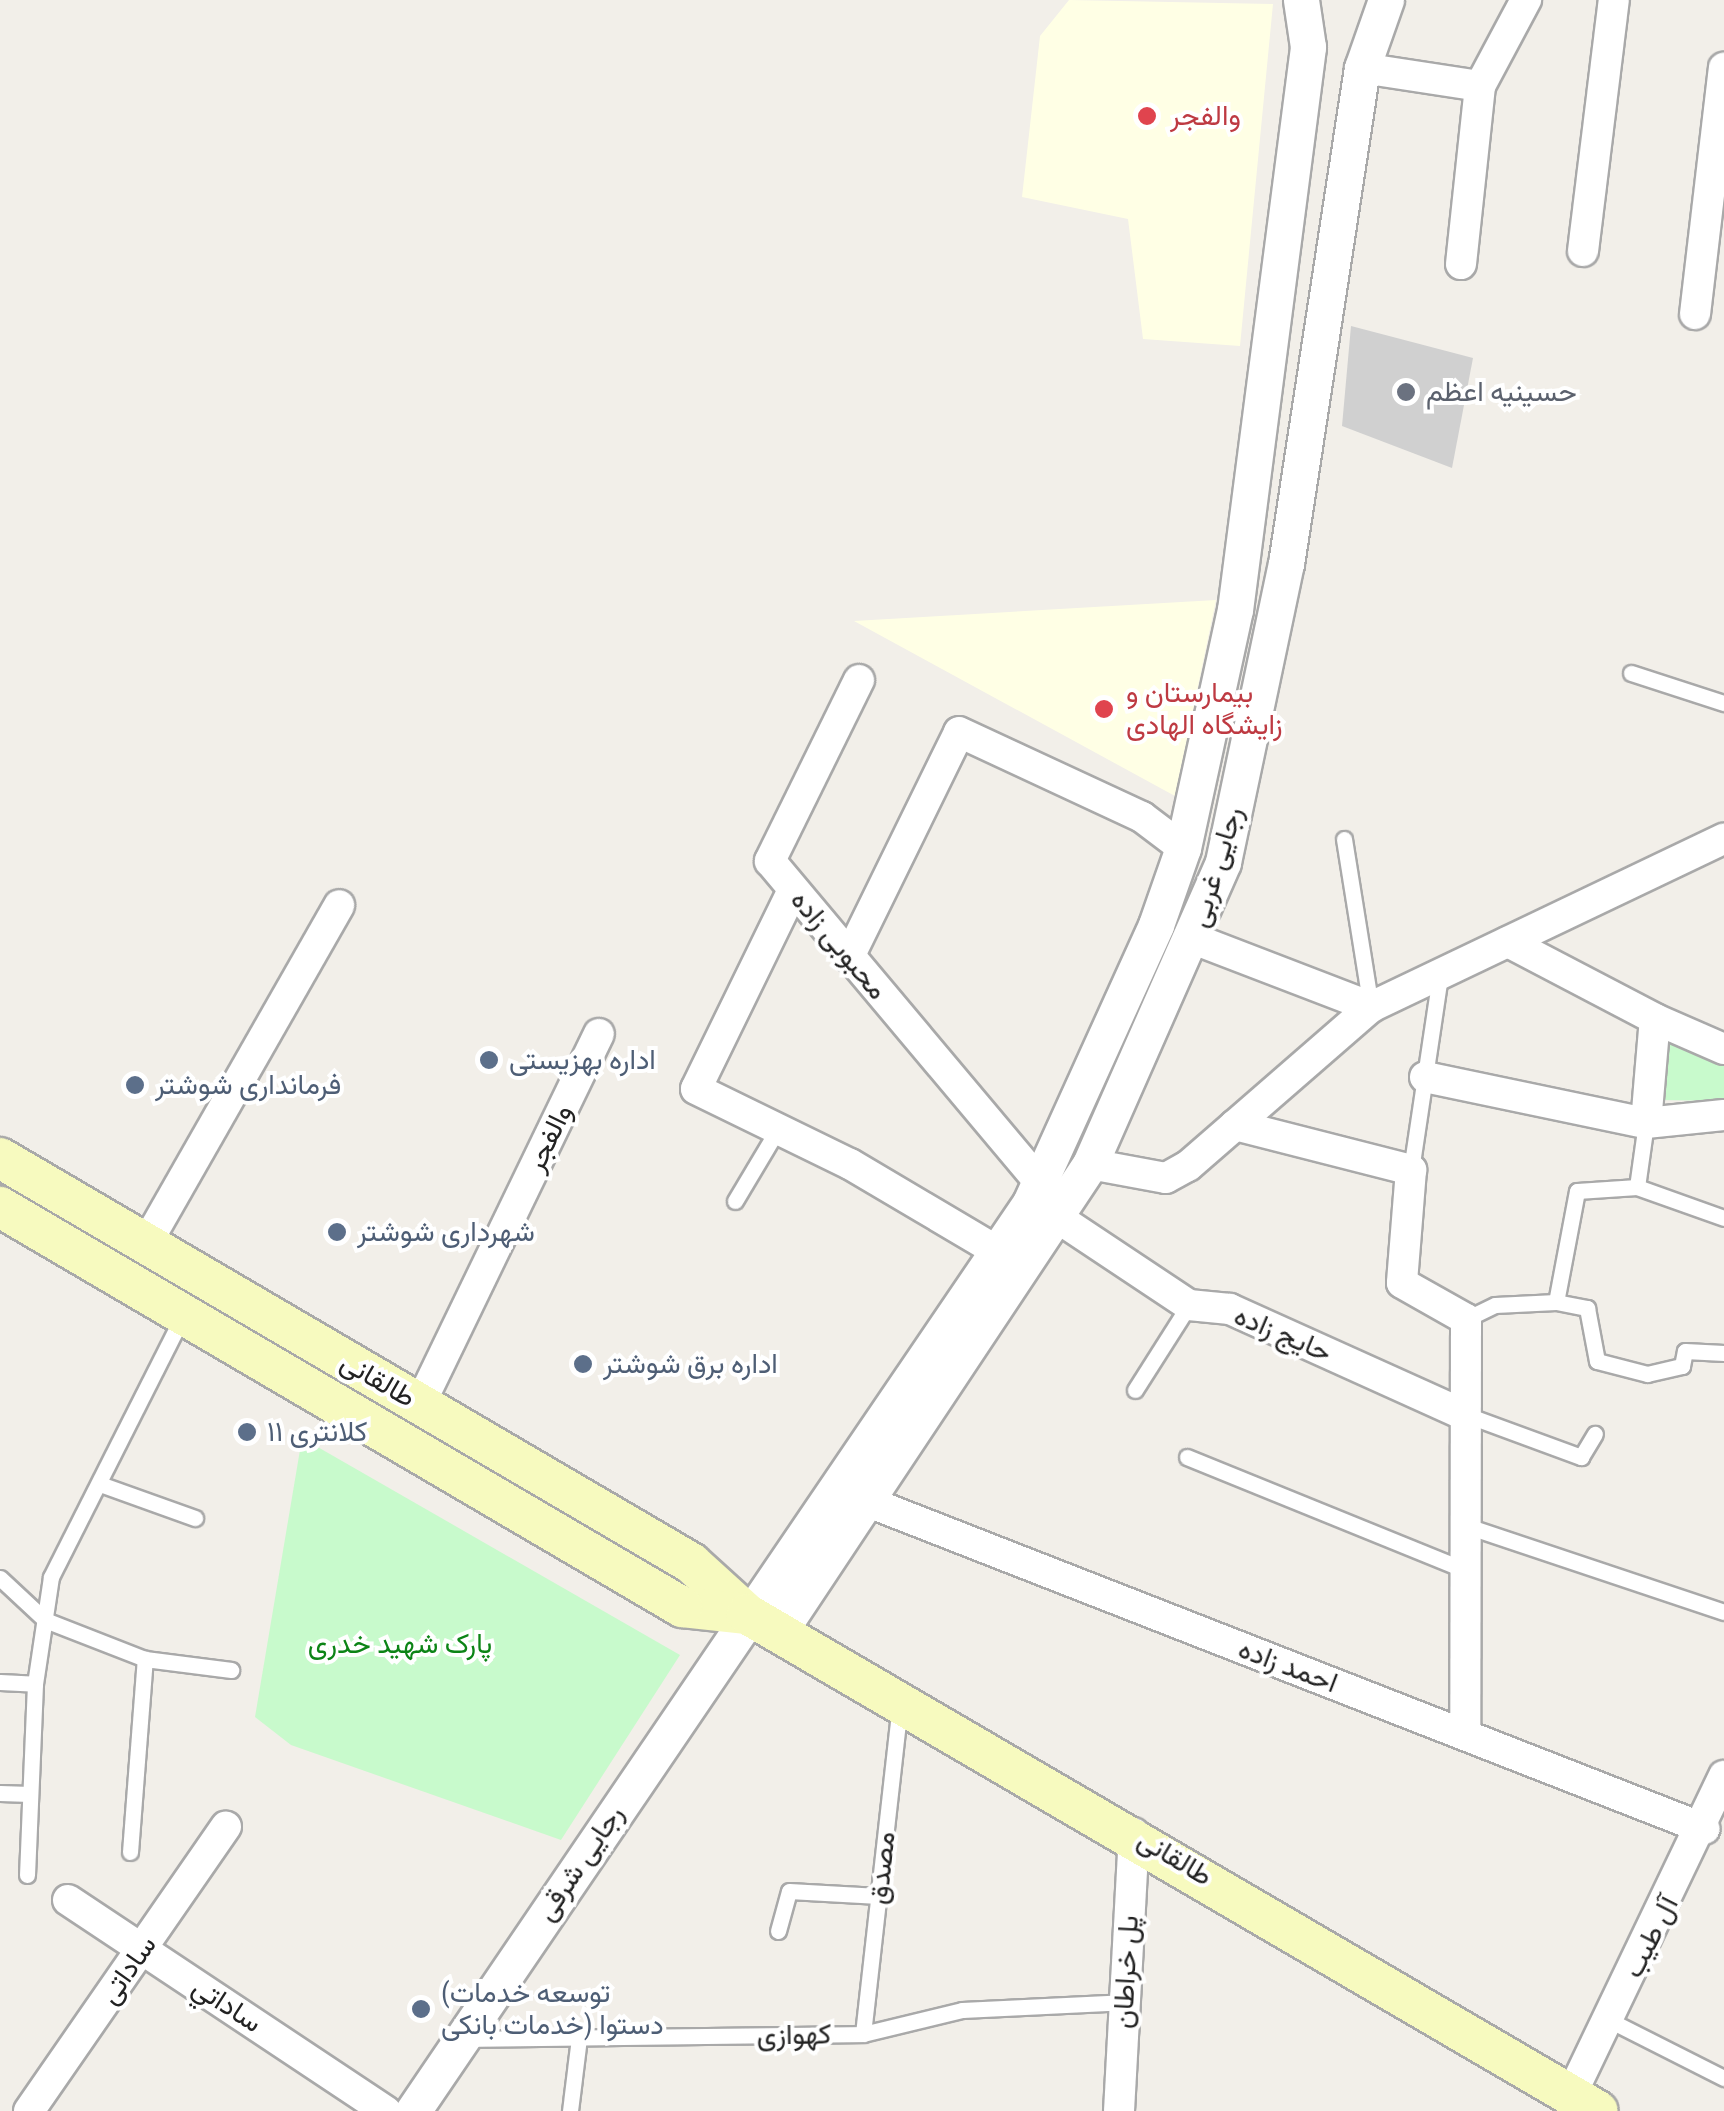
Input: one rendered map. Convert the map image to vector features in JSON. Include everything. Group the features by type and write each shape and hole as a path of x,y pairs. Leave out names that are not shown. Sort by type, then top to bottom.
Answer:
{"main road":[{"name":"طالقانی","path":"0,1158 691,1563 763,1623 1134,1833 1578,2106"},
{"name":"طالقانی","path":"0,1207 682,1607 763,1623"}],"street":[{"name":"رجایی غربی","path":"763,1623 1039,1182 1183,848 1235,610 1264,413 1308,47 1301,0"},
{"name":"رجایی غربی","path":"763,1623 871,1503 1058,1218 1090,1164 1194,939 1223,862 1286,564 1362,68 1386,0"},
{"path":"1461,264 1480,86 1526,0"},
{"path":"1583,251 1614,0"},
{"path":"1362,68 1480,86"},
{"path":"1694,314 1724,68"},
{"name":"محبوبی زاده","path":"858,680 770,862 1039,1182"},
{"path":"849,957 958,732 1142,817 1183,848 1223,862"},
{"path":"1090,1164 1166,1178 1235,1125 1372,1007 1724,840"},
{"path":"794,890 696,1089 778,1128 996,1251"},
{"path":"146,1244 339,905"},
{"path":"1194,939 1372,1007"},
{"path":"1508,942 1655,1019 1724,1049"},
{"path":"1646,1124 1655,1019"},
{"name":"والفجر","path":"420,1404 599,1034"},
{"path":"1425,1077 1646,1124 1724,1115"},
{"path":"1235,1125 1411,1170 1402,1284 1466,1319 1464,1735"},
{"name":"حایج زاده","path":"1058,1218 1189,1304 1230,1309 1463,1414"},
{"name":"احمد زاده","path":"871,1503 1714,1830"},
{"name":"رجایی شرقی","path":"413,2111 763,1623"},
{"name":"آل طیب","path":"1578,2106 1609,2020 1714,1830 1724,1776"},
{"name":"ساداتی","path":"29,2111 226,1827"},
{"name":"پل خراطان","path":"1119,2111 1134,1833"},
{"name":"ساداتي","path":"68,1900 386,2111"}],"lane":[{"path":"1631,673 1724,703"},
{"path":"1344,839 1372,1007"},
{"path":"1411,1170 1440,974"},
{"path":"1637,1186 1646,1124"},
{"path":"735,1201 778,1128"},
{"path":"1556,1302 1577,1191 1637,1186 1724,1218"},
{"path":"1466,1319 1495,1305 1556,1302 1587,1308 1597,1361 1646,1374 1682,1366 1685,1351 1724,1353"},
{"path":"1135,1390 1189,1304"},
{"path":"27,1875 35,1684 51,1577 184,1314"},
{"path":"1463,1414 1581,1457 1595,1434"},
{"path":"1188,1458 1463,1569"},
{"path":"100,1484 195,1518"},
{"path":"1464,1525 1724,1612"},
{"path":"0,1578 44,1620 144,1658 231,1670"},
{"path":"130,1852 144,1658"},
{"path":"0,1682 35,1684"},
{"name":"مصدق","path":"863,2034 900,1701"},
{"path":"0,1793 30,1794"},
{"path":"778,1931 788,1891 879,1896"},
{"name":"کهوازی","path":"462,2039 863,2034 962,2010 1123,2002"},
{"path":"1609,2020 1724,2078"},
{"path":"570,2111 580,2038"}],"shaded area":[{"name":"والفجر","path":"1069,0 1273,4 1240,346 1143,339 1128,219 1022,197 1040,36"},
{"name":"حسینیه اعظم","path":"1351,326 1473,358 1452,468 1342,426"},
{"name":"بیمارستان و زایشگاه الهادی","path":"1216,600 1175,796 854,621"}],"green space":[{"path":"1666,1041 1724,1062 1724,1101 1658,1100"},
{"name":"پارک شهید خدری","path":"302,1438 680,1655 561,1840 291,1745 255,1717"}],"place":[{"name":"والفجر","path":"1147,116"},
{"name":"حسینیه اعظم","path":"1406,392"},
{"name":"بیمارستان و زایشگاه الهادی","path":"1104,709"},
{"name":"اداره بهزیستی","path":"489,1060"},
{"name":"فرمانداری شوشتر","path":"135,1085"},
{"name":"شهرداری شوشتر","path":"337,1232"},
{"name":"اداره برق شوشتر","path":"583,1364"},
{"name":"کلانتری ۱۱","path":"247,1432"},
{"name":"(توسعه خدمات دستوا (خدمات بانکی","path":"421,2009"}]}
